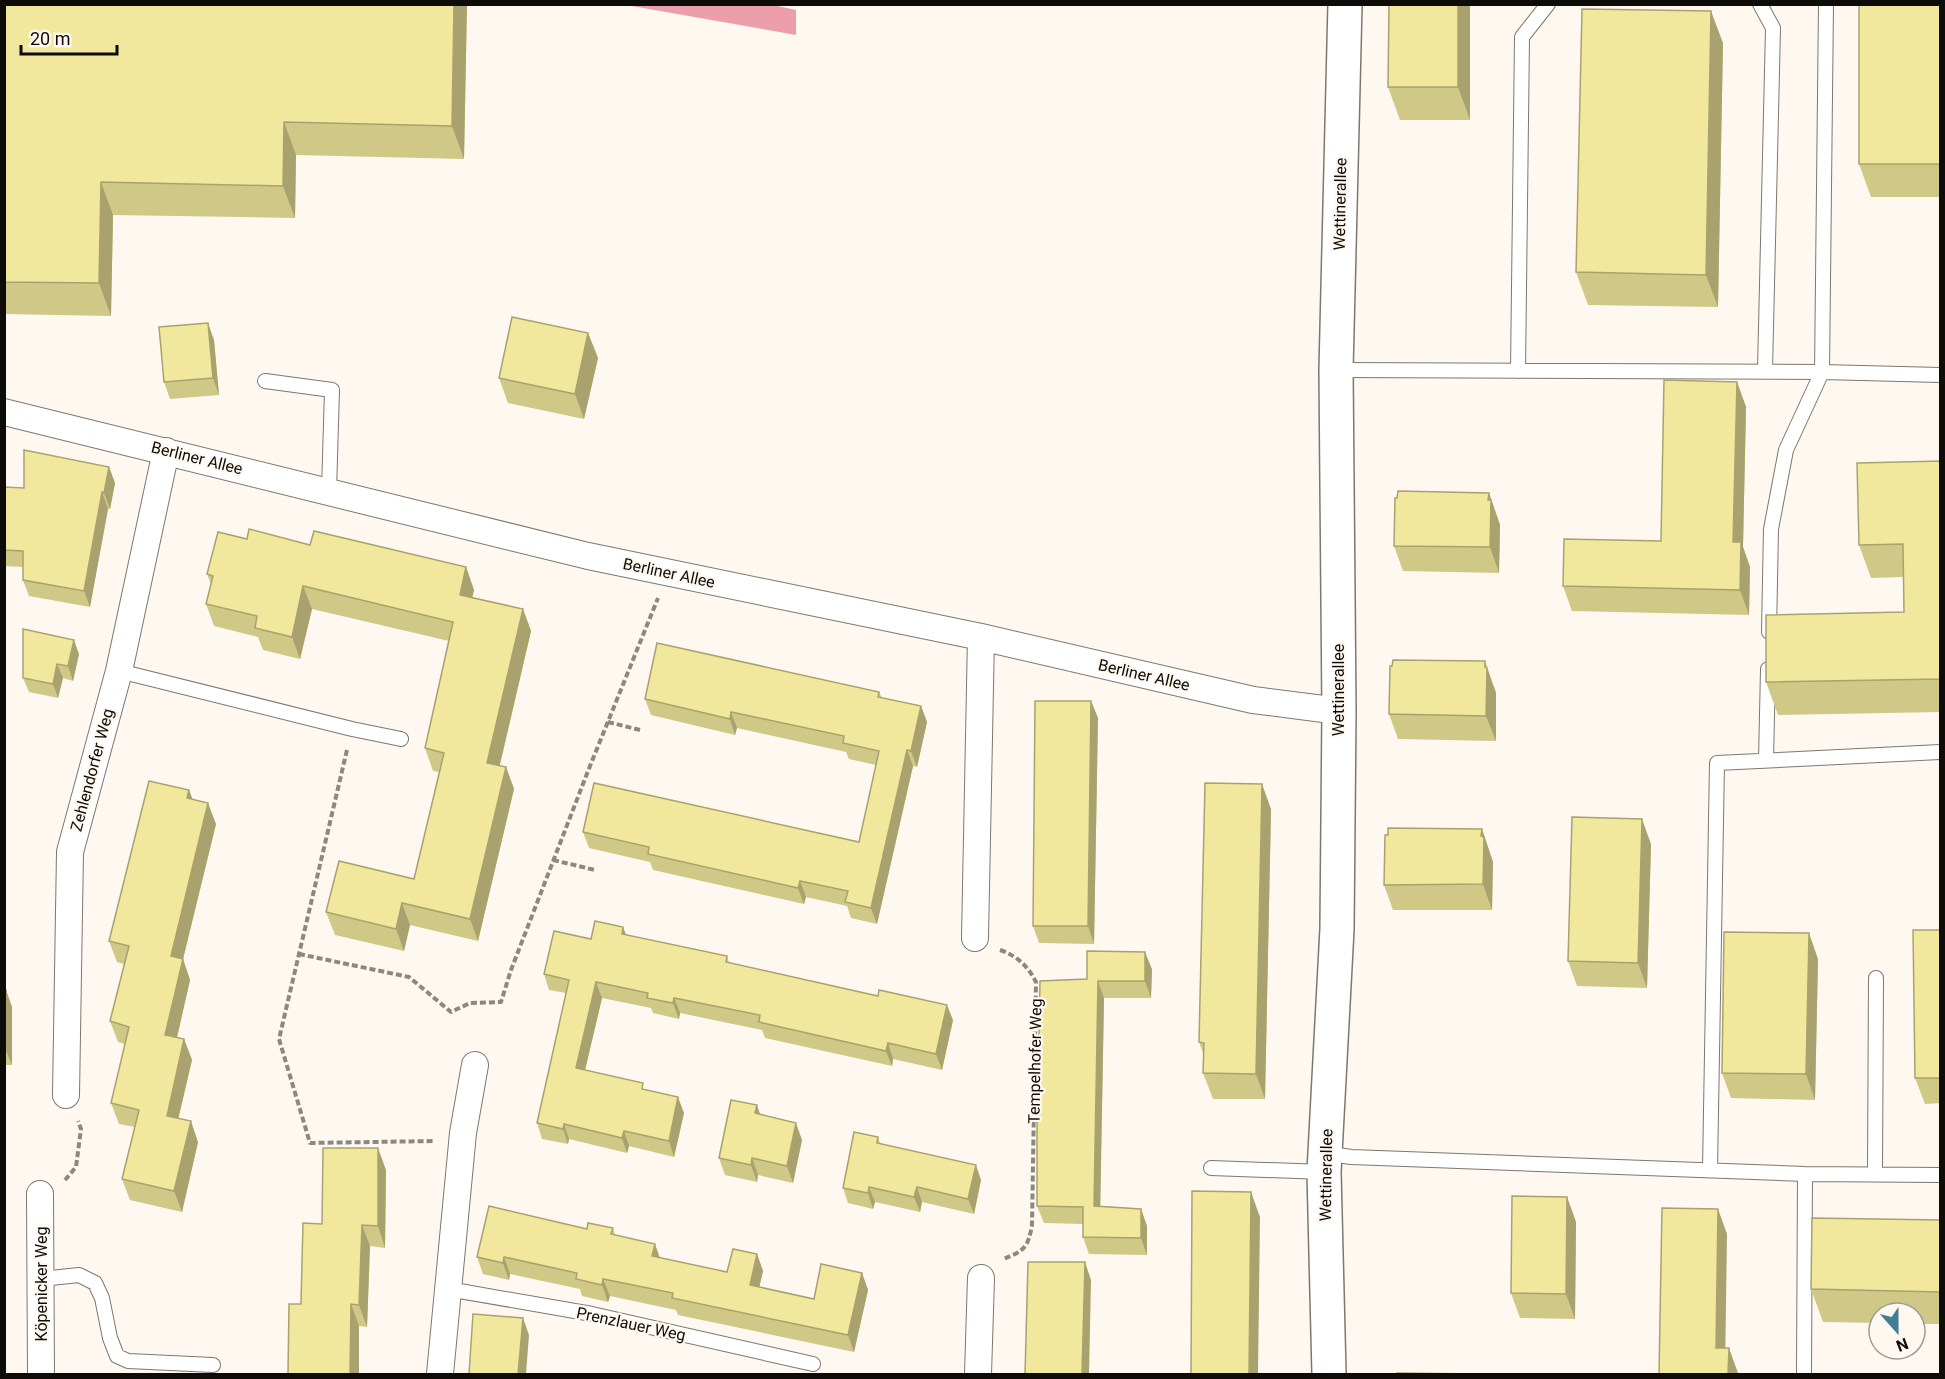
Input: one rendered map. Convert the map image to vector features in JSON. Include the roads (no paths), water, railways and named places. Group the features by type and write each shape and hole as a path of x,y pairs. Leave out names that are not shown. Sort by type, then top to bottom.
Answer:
{"street":[{"name":"Wettinerallee","path":"1329,1374 1325,1162 1336,929 1339,711 1336,370 1345,4"},
{"name":"Berliner Allee","path":"4,412 166,450 588,556 981,636 1253,700 1339,711"},
{"name":"Zehlendorfer Weg","path":"66,1095 70,852 119,671 166,450"},
{"path":"975,938 981,636"},
{"path":"440,1374 462,1140 475,1065"},
{"name":"Köpenicker Weg","path":"40,1194 41,1374"},
{"path":"978,1374 981,1278"}],"lane":[{"path":"1518,371 1522,37 1548,4"},
{"path":"1760,4 1773,27 1765,370"},
{"path":"1766,760 1771,529 1786,450 1822,372 1826,4"},
{"path":"1336,370 1765,370 1941,375"},
{"path":"265,381 332,390 329,491"},
{"path":"119,671 401,739"},
{"path":"1710,1170 1717,763 1941,752"},
{"path":"1875,1173 1876,978"},
{"path":"1212,1168 1325,1162 1351,1157 1805,1174 1941,1175"},
{"path":"1804,1374 1805,1174"},
{"path":"41,1279 79,1275 95,1283 102,1298 110,1338 117,1356 128,1361 213,1365"},
{"name":"Prenzlauer Weg","path":"448,1289 592,1314 813,1364"}]}
